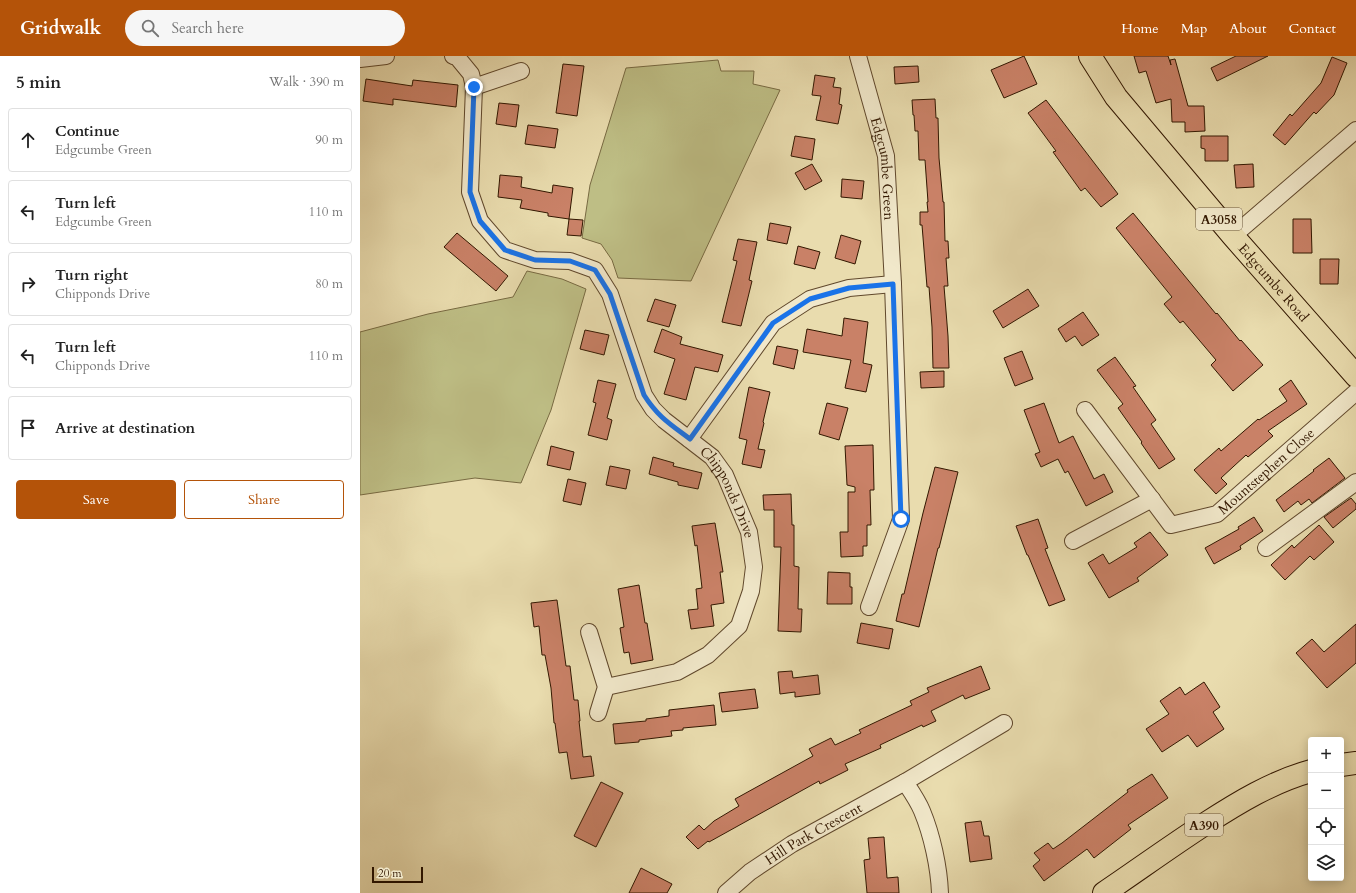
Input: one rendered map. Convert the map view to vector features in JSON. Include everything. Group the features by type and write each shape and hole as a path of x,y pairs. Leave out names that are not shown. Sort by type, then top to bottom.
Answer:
{"main road":[{"name":"Edgcumbe Road","path":"1090,56 1116,98 1233,236 1356,376"},
{"path":"1344,765 1356,764"},
{"name":"A390","path":"1104,893 1180,840 1239,802 1270,785 1308,772"}],"street":[{"path":"360,59 386,56"},
{"name":"Chipponds Drive","path":"453,56 457,57 471,74 474,87 470,192 480,221 505,250 535,260 570,261 595,270 610,294 644,395 653,409 664,420 690,439 712,458 725,475 749,532 754,567 752,591 739,626 708,655 677,672 606,687"},
{"name":"Edgcumbe Green","path":"858,56 886,156 893,284 901,519 869,607"},
{"path":"474,87 522,71"},
{"path":"1233,236 1356,130"},
{"path":"690,439 773,323 810,299 849,288 893,284"},
{"name":"Mountstephen Close","path":"1085,410 1171,525 1217,514 1356,392"},
{"path":"1266,548 1356,482"},
{"path":"1073,541 1152,499"},
{"path":"589,632 606,687 598,713"},
{"name":"Hill Park Crescent","path":"726,893 750,872 792,844 905,782 1004,723"},
{"path":"905,782 922,810 929,831 940,893"}],"green space":[{"path":"718,60 721,71 754,71 753,84 780,90 691,281 618,278 612,260 601,244 582,238 590,185 626,68"},
{"path":"527,271 562,279 586,289 551,410 521,483 475,478 360,495 360,332 428,314 513,297"}],"building":[{"path":"1024,56 1037,84 1004,98 991,70"},
{"path":"1134,56 1168,56 1171,65 1170,60 1175,59 1188,106 1204,106 1205,131 1185,132 1185,122 1172,122 1171,99 1156,103 1146,71 1139,73"},
{"path":"1236,56 1268,56 1217,81 1211,68"},
{"path":"1332,57 1347,63 1334,95 1316,114 1314,112 1285,145 1273,135 1290,114 1292,116 1321,83"},
{"path":"563,64 584,66 577,116 556,113"},
{"path":"918,66 919,82 895,84 894,67"},
{"path":"815,75 835,78 833,87 841,88 839,104 842,105 838,124 816,120 821,96 812,95"},
{"path":"366,79 412,86 413,80 458,85 456,107 393,99 393,105 363,101"},
{"path":"935,99 936,118 938,118 939,158 944,202 945,241 948,241 949,258 946,258 948,286 944,286 949,368 933,368 929,287 927,287 922,225 920,225 920,212 928,212 925,160 919,160 918,131 915,131 912,100"},
{"path":"1046,100 1118,194 1101,207 1085,188 1081,191 1053,152 1056,151 1028,113"},
{"path":"499,103 519,105 516,127 496,124"},
{"path":"528,125 558,129 555,148 525,144"},
{"path":"795,136 815,139 812,160 791,156"},
{"path":"1201,136 1228,136 1228,161 1205,161 1205,149 1201,148"},
{"path":"812,164 822,181 805,190 795,173"},
{"path":"1253,164 1254,187 1236,188 1234,165"},
{"path":"500,175 522,177 521,187 552,193 553,185 573,188 569,219 548,216 548,213 520,208 522,200 498,197"},
{"path":"842,179 864,181 862,199 841,197"},
{"path":"1133,213 1216,314 1217,313 1240,341 1241,340 1263,365 1233,391 1211,365 1216,360 1183,321 1180,323 1164,304 1172,297 1116,228"},
{"path":"569,219 583,220 581,236 567,235"},
{"path":"1293,219 1311,219 1312,253 1293,253"},
{"path":"770,223 791,227 787,244 767,240"},
{"path":"457,233 508,276 496,291 444,247"},
{"path":"841,235 861,241 855,264 835,258"},
{"path":"738,239 757,242 749,280 752,281 741,326 722,322 737,261 733,260"},
{"path":"798,246 820,252 815,269 794,264"},
{"path":"1320,259 1339,259 1338,284 1320,284"},
{"path":"1028,289 1039,306 1003,328 993,311"},
{"path":"655,299 676,305 669,327 647,321"},
{"path":"1083,312 1099,335 1082,346 1075,336 1066,342 1058,329"},
{"path":"844,318 868,322 863,363 872,365 866,392 845,388 851,360 803,352 807,329 842,336"},
{"path":"662,329 682,337 680,344 723,355 718,372 695,367 686,400 664,394 675,359 654,352"},
{"path":"585,330 609,335 604,355 580,349"},
{"path":"777,346 798,350 794,369 773,364"},
{"path":"1022,351 1033,379 1015,386 1004,358"},
{"path":"1115,357 1136,386 1133,387 1156,420 1151,424 1175,459 1159,469 1118,408 1123,404 1097,370"},
{"path":"944,371 944,387 921,388 920,372"},
{"path":"598,380 616,384 607,418 612,420 607,440 588,435 596,403 593,402"},
{"path":"1291,380 1307,404 1268,431 1273,436 1248,457 1246,455 1221,478 1227,484 1216,494 1194,470 1219,448 1221,451 1258,419 1259,420 1287,401 1279,389"},
{"path":"749,387 770,392 758,449 765,450 761,468 742,464 747,440 739,438"},
{"path":"827,403 848,408 839,440 819,434"},
{"path":"1044,403 1059,443 1073,436 1094,479 1104,474 1113,492 1086,506 1068,471 1065,473 1058,459 1041,467 1035,454 1040,452 1024,410"},
{"path":"873,445 874,490 870,490 871,525 867,525 867,546 863,546 863,556 841,557 840,532 848,532 848,492 855,492 855,487 847,485 845,446"},
{"path":"551,446 574,452 570,470 547,465"},
{"path":"653,457 674,463 673,466 702,473 698,489 678,485 678,482 649,474"},
{"path":"1329,458 1345,478 1312,503 1309,499 1301,505 1298,501 1284,512 1276,500"},
{"path":"610,466 630,470 626,489 606,485"},
{"path":"935,467 958,472 919,627 896,621"},
{"path":"568,479 586,483 581,505 563,501"},
{"path":"791,494 792,525 794,525 794,566 799,567 798,609 802,609 801,632 778,631 781,547 774,547 774,510 764,510 763,495"},
{"path":"1351,498 1356,504 1356,509 1333,528 1324,517"},
{"path":"1254,517 1263,531 1240,546 1241,549 1214,564 1205,548 1239,529 1238,527"},
{"path":"1038,519 1048,548 1045,549 1065,600 1049,606 1016,526"},
{"path":"715,523 723,572 720,572 724,603 711,605 714,626 691,629 688,610 698,609 696,589 702,588 697,545 695,546 692,526"},
{"path":"1319,525 1334,542 1314,560 1310,556 1285,580 1271,565 1292,545 1294,548"},
{"path":"1150,532 1168,555 1137,578 1139,581 1109,598 1088,563 1103,554 1109,564 1137,547 1134,543"},
{"path":"828,572 850,573 852,604 827,604"},
{"path":"639,585 653,660 631,664 629,652 624,653 620,628 624,627 618,589"},
{"path":"557,600 566,666 570,666 574,700 578,700 583,757 591,756 594,776 571,779 567,752 559,753 554,723 551,688 545,655 542,655 539,626 534,627 531,603"},
{"path":"861,623 893,629 889,649 857,643"},
{"path":"1356,624 1356,663 1327,688 1296,653 1312,639 1324,652"},
{"path":"981,666 990,689 965,699 963,695 931,711 936,721 923,727 922,725 880,745 881,748 845,764 848,770 820,784 819,781 709,842 708,841 698,849 686,837 699,825 704,830 714,821 739,806 735,799 813,756 809,749 831,738 835,745 861,733 859,730 912,705 910,701 929,692 927,688"},
{"path":"792,671 793,678 818,675 820,694 795,697 795,692 780,694 778,672"},
{"path":"1204,682 1220,707 1213,712 1224,729 1197,747 1188,735 1162,752 1146,729 1169,714 1160,701 1180,687 1185,695"},
{"path":"755,689 758,708 722,712 719,693"},
{"path":"714,705 716,725 683,728 683,730 671,731 672,736 639,740 639,742 615,744 613,724 646,721 646,719 669,716 669,710"},
{"path":"1152,774 1168,798 1128,825 1131,829 1094,858 1087,849 1044,881 1033,866 1040,860 1034,853 1048,843 1053,849 1062,843 1128,792 1127,790"},
{"path":"601,782 623,793 596,847 574,836"},
{"path":"981,821 984,836 989,836 992,859 970,862 965,823"},
{"path":"884,837 887,878 898,877 899,893 867,893 864,860 870,859 868,838"},
{"path":"641,868 672,884 667,893 629,893"}],"route":[{"path":"474,87 470,192 480,221 505,250 535,260 570,261 595,270 610,294 644,395 653,409 664,420 690,439 773,323 810,299 849,288 893,284 901,519"}]}
